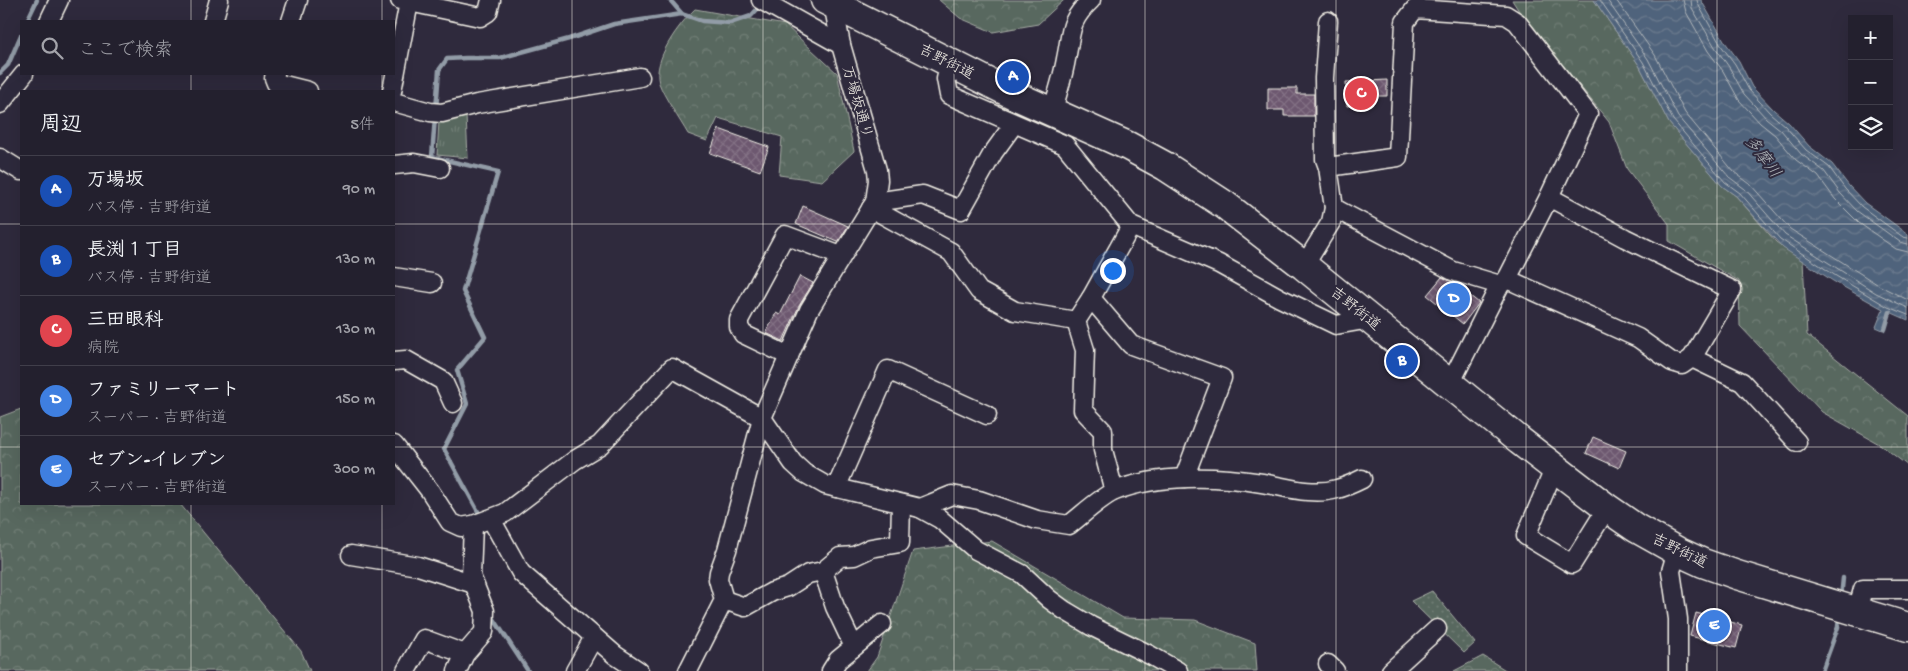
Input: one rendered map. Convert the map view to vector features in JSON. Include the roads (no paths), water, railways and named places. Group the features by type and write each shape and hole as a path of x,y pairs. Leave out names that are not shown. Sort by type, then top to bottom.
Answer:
{"highway":[{"name":"吉野街道","path":"829,2 950,63 1128,146 1166,166 1225,205 1607,508 1636,528 1703,563 1908,627"}],"street":[{"path":"49,20 59,0"},
{"path":"213,20 220,0"},
{"path":"291,20 298,0"},
{"path":"395,70 405,1 480,17 488,12 491,0"},
{"path":"1052,112 1066,60 1070,30 1083,8 1091,0"},
{"name":"万場坂通り","path":"829,2 877,170 878,180 873,205"},
{"path":"767,3 841,45"},
{"path":"1328,167 1398,157 1404,22 1415,9 1506,15 1517,22 1588,114 1549,197 1450,384"},
{"path":"1304,266 1331,222 1334,208 1328,167 1325,159 1324,87 1328,21"},
{"path":"950,63 946,79 949,95 1065,145 1130,226 1219,264 1280,298 1336,325 1370,319"},
{"path":"0,104 23,75"},
{"path":"275,75 276,83 304,90"},
{"path":"392,90 394,75"},
{"path":"395,102 436,112 640,77"},
{"path":"688,671 724,600 718,579 719,572 727,550 762,418 809,310 841,256 873,205 923,194 961,210 993,153 1014,124"},
{"path":"0,158 20,170"},
{"path":"395,166 414,163 440,168"},
{"path":"1334,208 1453,271 1504,282 1638,338 1672,362 1682,364 1692,358 1732,290 1625,238 1549,197"},
{"path":"873,205 951,252 979,291 1015,311 1076,321"},
{"path":"1076,321 1091,298 1130,226"},
{"path":"789,356 743,334 740,320 785,235 841,256"},
{"path":"395,277 432,283"},
{"path":"1091,298 1131,345 1222,378 1184,478"},
{"path":"1076,321 1085,350 1083,410 1102,432 1103,450 1114,491"},
{"path":"1692,358 1742,382 1797,442"},
{"path":"395,361 406,360 443,381 453,402"},
{"path":"395,446 430,491 450,522 461,527 473,525 505,513 575,460 600,445 672,368 762,418 793,463 804,473 825,485 920,508 940,519 976,550 1022,574 1064,610 1178,671"},
{"path":"836,488 888,370 987,415"},
{"path":"1555,467 1526,536 1572,564 1607,508"},
{"path":"920,508 952,495 979,500 1037,520 1069,524 1114,491 1148,482 1184,478 1261,483 1301,491 1336,490 1362,479"},
{"path":"724,600 745,607 772,592 788,587 808,574 823,571 840,557 854,556 871,548 900,543 901,504"},
{"path":"491,519 521,573 615,655 639,671"},
{"path":"457,671 465,654 484,632 485,611 471,576 473,525"},
{"path":"1677,551 1671,571 1678,619 1678,671"},
{"path":"351,555 418,566 474,584"},
{"path":"823,571 835,607 854,647"},
{"path":"1846,608 1863,589 1908,589"},
{"path":"832,671 838,660 882,624"},
{"path":"1391,671 1437,629"},
{"path":"575,671 594,637"},
{"path":"406,671 424,639 465,654"}],"water":[{"name":"多摩川","path":"1594,0 1701,0 1725,42 1739,61 1752,87 1789,123 1809,146 1832,164 1865,203 1908,234 1908,320 1890,312 1883,330 1876,327 1883,309 1833,281 1783,248 1736,196 1722,186 1669,123 1639,65"}],"waterway":[{"path":"27,20 37,0"},
{"path":"670,0 682,14"},
{"path":"436,110 439,70 447,59 500,58 569,39 614,24 682,14 702,21 730,23 751,16 762,4"},
{"path":"0,73 8,65 20,37"},
{"path":"435,117 432,157 498,172 463,291 485,337 457,370 467,404 444,449 480,518"},
{"path":"1885,329 1890,312"},
{"path":"1841,598 1843,578"},
{"path":"1822,671 1838,627 1839,615"},
{"path":"492,616 528,671"}],"place":[{"name":"万場坂","path":"1013,77"},
{"name":"三田眼科","path":"1361,94"},
{"name":"ファミリーマート","path":"1454,299"},
{"name":"長渕１丁目","path":"1402,361"},
{"name":"セブン-イレブン","path":"1714,626"}]}
